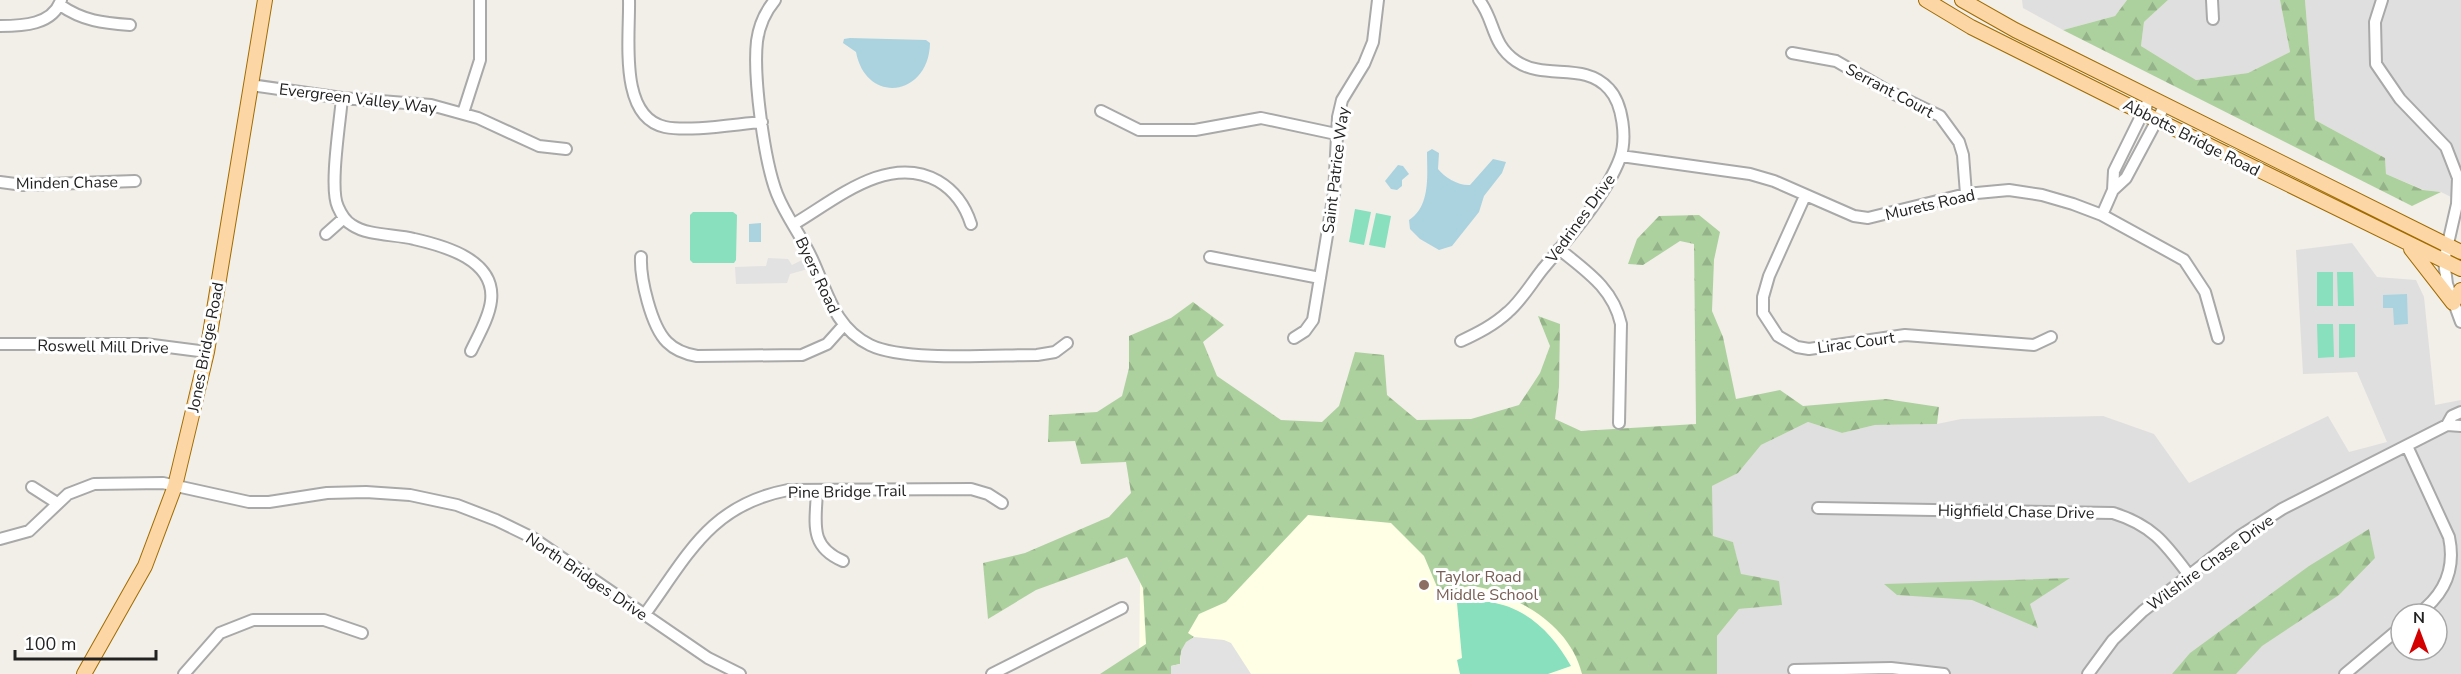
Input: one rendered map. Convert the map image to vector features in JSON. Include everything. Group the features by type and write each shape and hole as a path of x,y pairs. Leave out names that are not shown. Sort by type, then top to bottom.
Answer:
{"main road":[{"name":"Jones Bridge Road","path":"84,674 145,566 175,486 207,352 266,0"},
{"name":"Abbotts Bridge Road","path":"1926,0 1971,27 2408,245 2461,269"},
{"name":"Abbotts Bridge Road","path":"1962,0 2150,98 2461,252"},
{"path":"2408,245 2453,303 2461,290"}],"street":[{"path":"463,112 480,60 480,0"},
{"path":"629,0 632,94 646,117 655,124 678,128 762,122"},
{"name":"Byers Road","path":"775,0 761,24 756,54 762,122 771,178 813,262 829,304 844,325 870,345 902,354 1037,355 1055,352 1067,343"},
{"name":"Saint Patrice Way","path":"1294,338 1305,331 1313,320 1334,193 1336,134 1342,100 1364,64 1373,42 1378,0"},
{"name":"Vedrines Drive","path":"1461,341 1485,330 1508,312 1559,249 1608,182 1621,156 1623,131 1616,100 1610,90 1591,76 1538,70 1515,60 1496,39 1479,0"},
{"path":"2212,0 2213,19"},
{"path":"2382,0 2375,22 2376,64 2400,99 2434,131 2446,147 2458,178 2457,204 2444,261 2453,303 2461,322"},
{"path":"0,26 36,22 52,15 61,2 75,15 93,22 130,25"},
{"name":"Serrant Court","path":"1792,53 1836,61 1940,117 1959,142 1963,155 1966,194"},
{"name":"Evergreen Valley Way","path":"251,85 342,98 430,105 463,112 539,146 566,149"},
{"path":"342,98 334,188 336,204 344,218 361,229 414,239 463,256 479,265 490,286 492,299 489,313 471,351"},
{"path":"2102,215 2113,190 2114,171 2150,98"},
{"path":"2113,190 2126,178 2165,105"},
{"path":"1101,111 1139,130 1195,130 1261,118 1336,134"},
{"name":"Murets Road","path":"1621,156 1750,174 1774,181 1854,216 1868,218 1966,194 2009,190 2042,195 2102,215 2184,260 2205,292 2218,338"},
{"path":"794,224 870,179 901,172 924,175 946,186 964,205 971,224"},
{"name":"Minden Chase","path":"0,182 23,185 135,181"},
{"name":"Lirac Court","path":"1805,196 1769,276 1763,297 1763,314 1771,327 1797,347 1809,349 1905,335 2034,345 2051,337"},
{"path":"326,234 344,218"},
{"path":"1559,249 1603,286 1618,310 1621,324 1619,423"},
{"path":"641,256 641,273 658,328 669,344 685,354 697,356 802,355 827,344 844,325"},
{"path":"1210,257 1320,278"},
{"name":"Roswell Mill Drive","path":"0,344 145,344 207,352"},
{"name":"Wilshire Chase Drive","path":"2088,674 2113,640 2143,611 2240,536 2282,509 2447,425 2452,416 2461,412"},
{"path":"2447,425 2461,426"},
{"path":"2407,446 2449,537 2451,549 2452,560 2444,586 2432,602"},
{"name":"North Bridges Drive","path":"0,539 29,531 57,503 78,488 94,484 137,482 175,486 249,502 269,502 327,493 366,492 410,495 457,506 496,520 533,538 708,658 740,674"},
{"path":"32,487 57,503"},
{"name":"Pine Bridge Trail","path":"645,614 700,538 724,515 743,503 766,494 817,490 971,489 988,494 1002,503"},
{"path":"817,490 816,531 819,543 829,555 843,561"},
{"name":"Highfield Chase Drive","path":"1818,508 2113,513 2135,520 2153,531 2189,575"},
{"path":"992,674 1122,608"},
{"path":"184,674 220,633 253,620 324,620 362,633"},
{"path":"2345,674 2389,637"},
{"path":"1794,670 1891,668 1944,674"}],"shaded area":[{"path":"2022,0 2127,0 2115,16 2063,30 2023,8"},
{"path":"2168,0 2280,0 2290,52 2248,73 2196,80 2141,46 2144,22"},
{"path":"2305,0 2461,0 2461,202 2441,192 2424,190 2386,174 2385,158 2315,120"},
{"path":"2352,243 2377,277 2416,280 2424,297 2435,405 2461,400 2461,674 1717,674 1717,636 1739,609 1781,605 1740,574 1733,542 1712,536 1712,486 1738,473 1761,445 1808,422 1842,433 1875,425 1937,424 1961,419 2103,416 2154,434 2189,483 2328,416 2349,452 2387,442 2357,372 2303,374 2296,250"},
{"path":"768,258 788,259 792,265 804,259 808,269 790,274 787,283 736,284 735,267 766,266"},
{"name":"Taylor Road Middle School","path":"1141,495 1707,495 1709,674 1139,674"},
{"path":"1194,637 1224,640 1231,643 1251,674 1171,674 1171,666 1180,664 1181,651 1186,642"}],"green space":[{"path":"2127,0 2168,0 2144,22 2141,46 2196,80 2248,73 2290,52 2280,0 2305,0 2315,120 2385,158 2386,174 2423,190 2441,192 2412,206 2063,30 2115,16"},
{"path":"1355,209 1371,212 1364,245 1349,242"},
{"path":"693,212 733,212 737,215 736,260 734,263 693,263 690,260 690,215"},
{"path":"1376,213 1391,216 1385,248 1369,245"},
{"path":"1699,215 1720,232 1714,260 1712,311 1723,337 1736,399 1780,390 1803,406 1886,399 1939,407 1937,424 1875,425 1842,433 1808,422 1761,445 1738,473 1712,486 1713,536 1733,542 1741,574 1779,581 1782,605 1739,609 1717,636 1717,674 1582,674 1577,659 1561,634 1538,614 1512,599 1485,589 1467,587 1459,589 1443,601 1424,556 1391,523 1308,515 1226,602 1199,614 1188,633 1194,637 1183,649 1180,664 1171,666 1171,674 1100,674 1146,644 1143,588 1127,557 1036,590 988,619 983,563 1025,553 1109,517 1131,493 1126,462 1081,464 1075,441 1048,442 1049,415 1097,412 1122,396 1129,368 1129,336 1171,318 1193,302 1224,325 1203,342 1217,376 1281,420 1322,422 1339,406 1355,352 1384,355 1387,395 1417,420 1471,419 1519,405 1540,373 1550,346 1538,316 1560,324 1559,387 1555,419 1581,431 1696,424 1694,244 1680,241 1643,265 1628,264 1637,239 1659,216"},
{"path":"2317,272 2333,272 2333,306 2317,306"},
{"path":"2337,272 2353,272 2354,306 2338,306"},
{"path":"2317,324 2333,324 2334,357 2318,358"},
{"path":"2339,324 2355,324 2355,357 2339,358"},
{"path":"2369,529 2375,558 2339,595 2262,646 2236,674 2172,674 2190,653 2309,566"},
{"path":"2070,578 2030,604 2038,628 1972,600 1897,595 1884,584"},
{"path":"1489,602 1515,610 1538,624 1556,643 1571,666 1548,674 1460,674 1457,660 1462,658 1457,603"}],"water":[{"path":"844,39 926,40 930,43 927,61 919,75 909,84 896,88 884,87 872,81 862,69 856,52 843,43"},
{"path":"1432,149 1439,153 1438,169 1448,178 1466,185 1470,185 1493,159 1506,162 1502,173 1484,196 1479,212 1452,246 1439,250 1420,239 1410,229 1409,220 1421,207 1424,198 1427,152"},
{"path":"1398,165 1403,166 1409,174 1402,180 1402,186 1397,190 1391,189 1385,181"},
{"path":"761,223 761,242 749,242 749,224"},
{"path":"2407,294 2408,324 2394,325 2393,308 2383,308 2383,295"}],"place":[{"name":"Taylor Road Middle School","path":"1424,585"}]}
